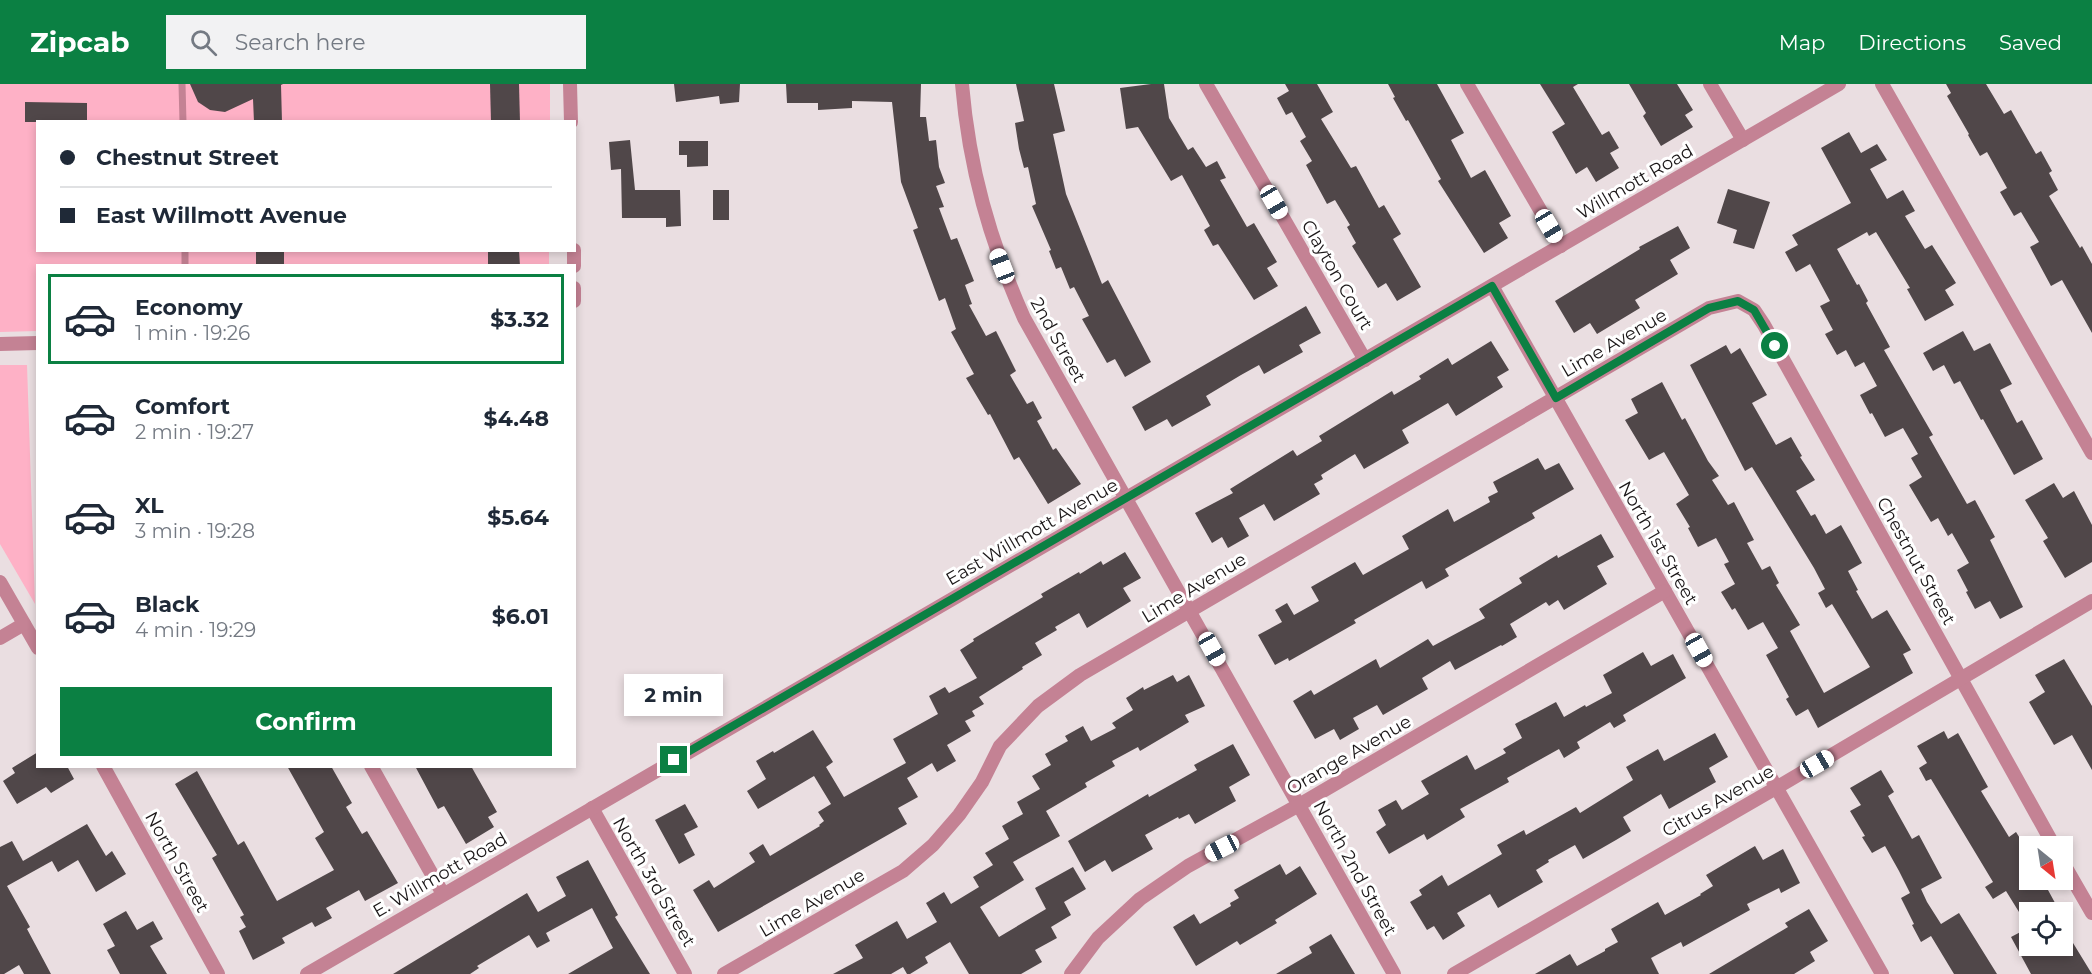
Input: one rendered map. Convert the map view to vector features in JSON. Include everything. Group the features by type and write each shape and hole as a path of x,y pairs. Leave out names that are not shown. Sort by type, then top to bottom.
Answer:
{"street":[{"path":"570,84 571,120"},
{"name":"2nd Street","path":"962,84 969,149 995,249 1024,318 1126,498"},
{"name":"Clayton Court","path":"1206,84 1365,360"},
{"path":"1467,84 1561,246"},
{"path":"1710,84 1743,140"},
{"name":"Willmott Road","path":"1492,286 1839,84"},
{"path":"1882,84 2092,453"},
{"name":"East Willmott Avenue","path":"592,808 1492,286"},
{"name":"North 1st Street","path":"1492,286 1878,973"},
{"name":"Lime Avenue","path":"724,974 903,871 933,845 959,815 982,782 1000,746 1038,706 1080,675 1709,308 1738,301"},
{"name":"Chestnut Street","path":"1738,301 1754,310 1764,325 2048,836"},
{"path":"0,344 36,344"},
{"name":"North 2nd Street","path":"1126,498 1394,974"},
{"path":"0,582 36,645"},
{"name":"Orange Avenue","path":"1071,974 1098,938 1140,899 1188,866 1299,805 1665,591"},
{"name":"Citrus Avenue","path":"1454,974 1776,788 2092,601"},
{"path":"0,638 24,624"},
{"name":"North Street","path":"104,768 218,974"},
{"path":"372,768 443,894"},
{"name":"E. Willmott Road","path":"307,974 592,808"},
{"name":"North 3rd Street","path":"592,808 686,974"},
{"path":"2073,880 2092,913"}],"lane":[{"path":"182,84 183,120"}],"shaded area":[{"path":"0,84 550,84 550,120 36,120 36,252 549,252 549,264 36,264 36,331 0,332"},
{"path":"0,365 27,365 35,604 0,544"}],"building":[{"path":"190,84 283,84 281,85 282,120 254,120 253,99 225,112 210,110 198,102"},
{"path":"490,84 519,84 520,120 491,120"},
{"path":"674,84 740,84 739,102 720,104 719,96 676,102"},
{"path":"786,84 921,84 920,117 926,117 929,141 936,140 939,167 945,183 936,186 944,207 939,208 951,240 957,238 974,281 965,285 972,304 969,305 986,336 996,331 1016,371 1010,375 1027,404 1033,401 1042,418 1037,421 1053,450 1056,448 1081,484 1048,504 1019,457 1014,460 990,414 988,415 966,378 974,374 951,332 956,329 945,298 939,301 913,230 918,228 901,182 892,102 852,101 852,108 818,110 818,103 787,103"},
{"path":"1016,84 1054,84 1065,131 1053,134 1066,194 1102,284 1108,280 1151,362 1125,377 1115,359 1107,363 1082,319 1089,316 1074,287 1070,289 1061,267 1056,269 1049,251 1051,250 1032,206 1036,204 1028,167 1024,168 1019,149 1015,123 1024,121"},
{"path":"1164,84 1169,118 1188,150 1193,147 1206,167 1217,161 1226,178 1220,180 1247,227 1254,223 1277,262 1267,268 1278,286 1254,300 1218,244 1213,246 1204,230 1210,226 1182,175 1171,181 1138,127 1126,129 1120,88"},
{"path":"1285,84 1317,84 1333,112 1321,119 1351,168 1356,166 1379,208 1384,205 1401,234 1393,239 1421,287 1397,301 1386,283 1378,288 1352,246 1356,243 1347,227 1350,225 1335,200 1327,204 1306,165 1312,161 1300,141 1306,137 1292,112 1286,115 1277,98 1289,91"},
{"path":"1388,84 1437,84 1464,133 1451,140 1471,178 1485,170 1511,216 1499,223 1508,238 1484,253 1438,181 1441,179 1393,98 1395,97"},
{"path":"1540,84 1578,84 1573,87 1602,135 1609,131 1619,148 1610,153 1619,168 1596,182 1587,167 1576,174 1552,132 1565,124"},
{"path":"1629,84 1677,84 1693,110 1685,115 1693,127 1661,146 1643,116 1646,113"},
{"path":"1946,84 1986,84 2004,114 2011,110 2036,154 2041,151 2052,171 2049,173 2058,190 2049,196 2092,264 2092,333 2062,280 2051,286 2030,247 2039,242 2021,212 2014,216 2000,192 2007,188 1987,152 1980,156 1947,96 1951,93"},
{"path":"25,102 87,103 87,120 25,122"},
{"path":"1849,132 1861,153 1877,144 1887,160 1870,169 1887,199 1903,190 1915,211 1905,216 1925,249 1932,245 1956,283 1945,290 1954,305 1925,321 1907,289 1910,288 1876,232 1869,236 1867,232 1837,249 1868,301 1866,303 1890,347 1884,350 1933,435 1929,437 1967,504 1975,500 1995,537 1990,540 2023,607 2000,619 1990,601 1975,609 1957,570 1969,563 1952,533 1948,536 1938,518 1931,522 1909,485 1922,477 1911,458 1918,454 1903,428 1885,437 1860,395 1877,386 1864,362 1855,367 1846,350 1837,355 1825,334 1833,330 1820,306 1830,301 1810,264 1796,272 1785,252 1798,245 1792,235 1851,203 1821,148"},
{"path":"630,140 635,190 680,190 681,226 666,227 666,218 622,218 621,169 611,170 609,142"},
{"path":"679,141 708,141 708,166 687,167 687,155 679,155"},
{"path":"1728,189 1770,202 1754,249 1733,243 1737,230 1717,223"},
{"path":"713,190 729,190 729,220 713,220"},
{"path":"1678,226 1690,248 1670,260 1678,274 1635,300 1640,308 1597,334 1590,323 1574,333 1555,301 1640,249 1639,247"},
{"path":"256,252 284,252 284,264 256,264"},
{"path":"488,252 519,252 520,264 488,264"},
{"path":"1306,306 1321,333 1299,345 1303,352 1264,374 1259,365 1241,375 1206,396 1211,405 1172,427 1167,419 1145,431 1132,407"},
{"path":"1963,331 1974,351 1990,343 2012,384 2000,390 2017,423 2022,420 2043,459 2014,475 1960,381 1954,384 1944,365 1933,371 1923,353"},
{"path":"1491,341 1509,370 1497,377 1503,387 1456,416 1448,403 1402,430 1409,443 1364,469 1355,454 1321,475 1323,479 1314,484 1320,494 1274,521 1264,504 1239,518 1249,536 1228,548 1222,537 1212,543 1195,513 1233,493 1230,489 1293,450 1297,456 1322,441 1319,436 1392,391 1394,395 1421,379 1419,376 1448,358 1452,365"},
{"path":"1726,345 1731,354 1740,348 1767,395 1752,403 1776,445 1791,437 1802,456 1800,457 1815,480 1796,491 1811,516 1815,514 1826,534 1841,525 1862,563 1848,571 1872,619 1887,610 1911,650 1903,654 1913,673 1818,728 1808,709 1796,716 1786,699 1789,697 1766,655 1778,648 1763,622 1748,630 1735,608 1732,610 1721,592 1735,584 1724,564 1729,562 1716,538 1698,547 1688,528 1690,527 1676,504 1689,495 1664,452 1649,460 1625,420 1638,413 1631,399 1662,382 1682,420 1685,418 1708,461 1719,476 1712,480 1728,505 1734,502 1754,540 1747,543 1762,570 1770,566 1779,583 1776,585 1800,625 1790,631 1824,693 1870,667 1832,604 1826,608 1818,593 1825,589 1814,568 1752,467 1745,471 1690,365"},
{"path":"1538,458 1545,470 1559,463 1574,489 1532,513 1535,518 1445,569 1449,576 1426,589 1422,581 1354,620 1356,623 1289,661 1288,658 1275,665 1258,635 1282,622 1275,610 1287,603 1294,615 1319,601 1311,587 1355,562 1363,575 1409,549 1402,536 1448,509 1454,522 1490,502 1488,497 1498,492 1493,482"},
{"path":"2054,483 2063,498 2074,491 2092,525 2092,562 2065,578 2043,541 2048,538 2025,500"},
{"path":"1601,534 1614,557 1597,566 1607,584 1564,610 1558,600 1549,606 1546,602 1510,624 1517,637 1502,646 1455,670 1450,661 1422,678 1428,689 1383,715 1377,705 1353,718 1359,729 1340,740 1334,729 1315,739 1293,701 1311,690 1314,695 1376,659 1380,668 1428,639 1433,646 1485,618 1479,609 1522,583 1519,578 1557,555 1558,558"},
{"path":"1125,552 1141,578 1123,588 1131,601 1087,628 1079,613 1055,627 1057,630 1035,643 1042,655 979,697 984,704 972,711 975,716 965,721 971,731 947,745 956,761 937,772 932,763 907,778 918,797 898,808 907,824 718,932 693,890 709,880 714,888 755,862 749,853 763,844 770,856 820,826 824,821 818,812 831,804 814,776 758,809 747,791 766,779 756,761 813,730 833,762 826,767 844,797 906,763 893,739 938,714 929,696 945,687 949,693 977,678 960,650 974,641 973,639 1043,597 1041,594 1101,561 1103,565"},
{"path":"1643,652 1651,666 1673,654 1686,678 1623,715 1626,721 1614,728 1610,722 1577,742 1580,748 1564,758 1559,749 1507,778 1509,782 1460,809 1465,817 1427,840 1424,834 1389,854 1376,832 1386,825 1378,810 1396,800 1402,810 1429,794 1421,781 1467,755 1475,770 1506,753 1503,749 1522,738 1515,724 1556,702 1564,717 1612,693 1603,675"},
{"path":"2064,659 2092,706 2092,770 2072,735 2054,745 2029,702 2045,692 2035,675"},
{"path":"1173,675 1177,682 1189,675 1205,706 1185,715 1189,722 1140,751 1138,747 1112,761 1115,766 1085,783 1087,787 1046,811 1060,836 1013,862 1024,880 980,907 999,937 1046,909 1035,888 1073,867 1086,889 1064,902 1071,915 1051,927 1057,938 1035,950 1042,962 1021,974 969,974 950,942 925,957 928,963 910,974 907,974 903,967 891,974 833,974 863,958 855,945 897,921 907,939 937,922 926,903 944,892 951,904 979,887 973,877 993,865 985,853 1009,839 1002,826 1023,814 1017,802 1040,789 1032,776 1051,765 1045,754 1068,741 1065,736 1083,726 1091,741 1116,728 1112,723 1133,710 1126,698 1143,687 1144,690"},
{"path":"1944,731 1948,739 1958,733 1988,787 1981,791 2009,837 2016,832 2019,837 2019,890 2048,890 2055,902 2019,902 2019,912 2006,891 1993,899 1985,887 1993,882 1931,779 1926,781 1919,768 1927,763 1917,746"},
{"path":"1715,733 1728,757 1709,768 1716,782 1669,809 1661,794 1623,817 1631,831 1616,840 1583,859 1575,845 1548,860 1549,862 1536,870 1543,882 1498,908 1490,894 1457,913 1465,926 1443,940 1434,926 1427,930 1410,902 1422,895 1419,890 1442,875 1448,886 1502,854 1497,845 1524,830 1526,835 1576,807 1580,813 1633,780 1626,767 1658,749 1664,761"},
{"path":"1233,744 1250,775 1229,787 1236,801 1195,824 1189,814 1179,819 1178,817 1145,835 1153,849 1112,872 1105,860 1085,872 1068,841 1148,794 1149,797 1197,770 1194,765"},
{"path":"36,753 36,768 68,768 74,779 51,793 46,787 17,804 3,781 15,773 12,768"},
{"path":"288,768 332,768 352,803 346,807 362,834 367,831 398,883 365,901 359,890 326,908 332,918 315,927 312,922 282,938 285,943 253,960 239,931 246,927 240,917 244,915 212,858 217,855 175,784 197,771 238,845 244,841 277,901 334,870 315,838 324,832"},
{"path":"416,768 472,768 497,812 488,817 494,827 466,844 444,806 438,809"},
{"path":"1881,770 1894,792 1888,796 1912,839 1919,835 1942,878 1921,889 1927,902 1941,924 1959,913 1997,974 1954,974 1931,936 1921,942 1901,898 1910,893 1899,871 1885,846 1872,853 1850,811 1861,805 1850,788"},
{"path":"685,804 698,827 684,834 695,855 679,864 655,820"},
{"path":"87,824 106,856 112,851 126,874 96,892 78,860 58,872 52,861 7,886 30,927 27,929 51,974 24,974 19,965 0,974 0,847 12,841 23,861"},
{"path":"1755,846 1763,860 1783,849 1800,883 1781,893 1779,888 1747,904 1750,910 1683,947 1681,942 1651,958 1659,974 1535,974 1570,954 1577,966 1605,951 1618,942 1611,929 1658,902 1665,915 1701,895 1713,886 1706,875"},
{"path":"588,860 618,915 615,917 650,974 568,974 613,948 592,908 546,933 550,941 537,948 529,935 477,966 479,968 470,974 393,974 527,893 538,912 566,896 556,877"},
{"path":"1280,864 1286,875 1300,866 1317,894 1275,920 1277,923 1240,945 1237,941 1196,966 1173,927 1194,914 1200,924 1231,906 1230,903 1239,898 1234,890"},
{"path":"1809,909 1828,941 1810,952 1815,961 1794,974 1709,974 1788,927 1785,923"},
{"path":"126,911 137,930 153,921 163,939 150,946 167,974 120,974 107,950 115,946 103,924"},
{"path":"2019,933 2019,952 2011,937"},
{"path":"1331,934 1355,974 1276,974 1312,953 1309,947"},
{"path":"2073,943 2092,974 2031,974 2021,956 2073,956"}],"route":[{"path":"674,760 1492,286 1556,398 1709,308 1738,301 1754,310 1775,346"}]}
